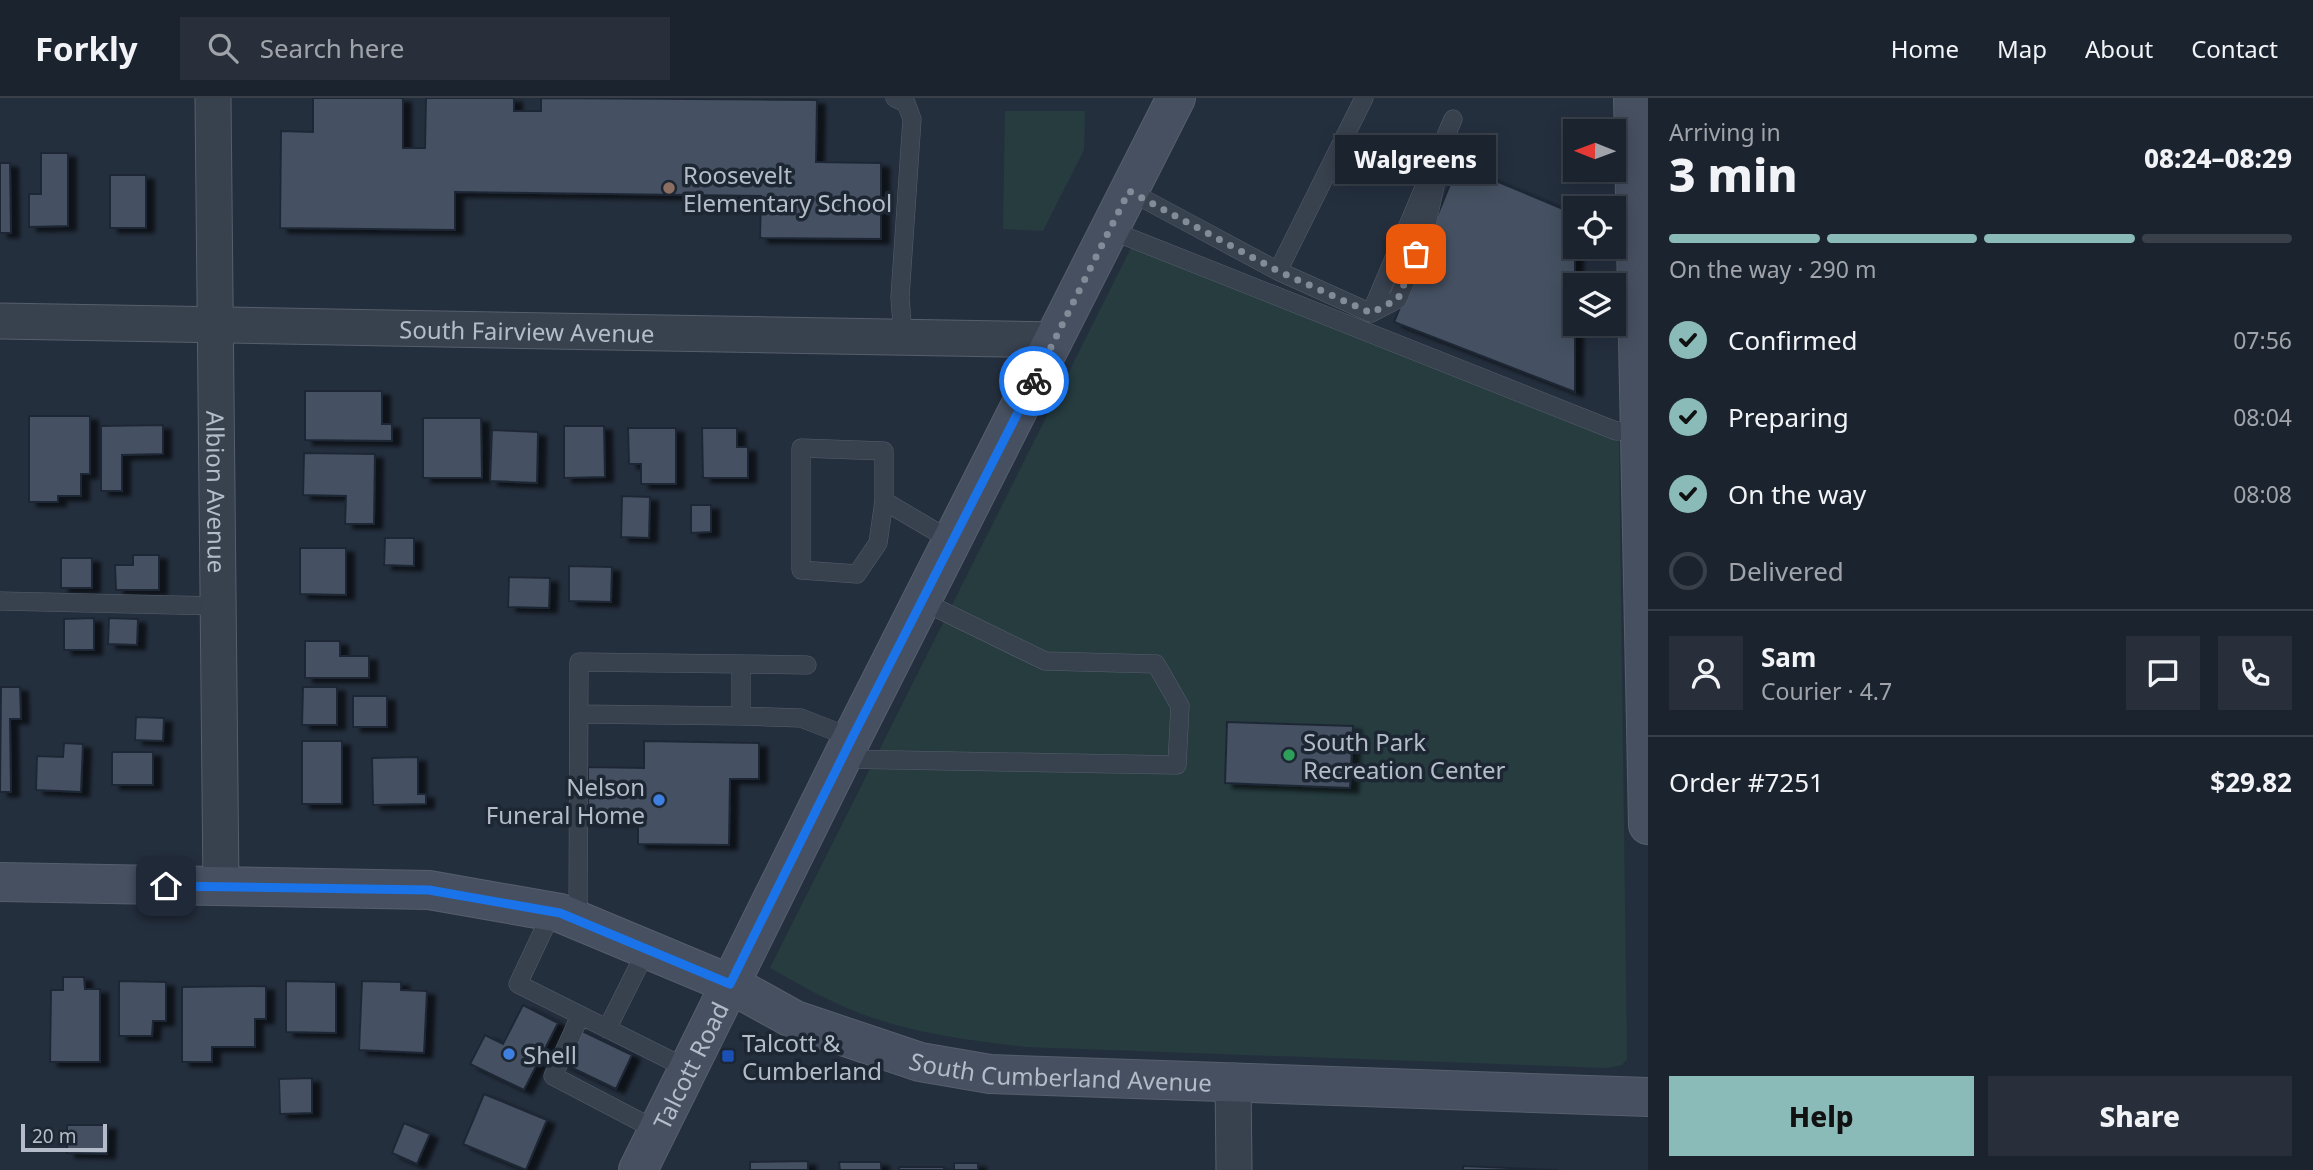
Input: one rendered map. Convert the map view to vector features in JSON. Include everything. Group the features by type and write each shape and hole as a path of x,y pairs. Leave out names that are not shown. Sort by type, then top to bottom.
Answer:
{"street":[{"name":"Albion Avenue","path":"213,98 221,887"},
{"name":"Talcott Road","path":"638,1170 846,749 1176,98"},
{"path":"1633,98 1642,183 1640,431 1646,617 1648,825"},
{"name":"South Fairview Avenue","path":"0,321 1055,340"},
{"name":"South Cumberland Avenue","path":"0,882 429,890 565,916 730,984 795,1020 920,1062 990,1074 1648,1097"},
{"path":"1233,1081 1234,1170"}],"lane":[{"path":"895,98 906,103 912,119 900,297 903,338"},
{"path":"1278,271 1364,98"},
{"path":"1129,191 1278,271 1371,313 1450,127"},
{"path":"1110,230 1616,431 1640,431"},
{"path":"801,449 884,451 884,501 878,543 857,574 801,570 801,449"},
{"path":"884,501 952,541"},
{"path":"0,601 219,606"},
{"path":"579,714 801,718 846,749 1177,765 1180,706 1156,664 1045,661 922,601"},
{"path":"688,1069 518,985 565,916 579,714 579,662 807,665"},
{"path":"741,664 741,716"},
{"path":"607,1029 647,949"},
{"path":"580,1016 553,1076 657,1130"}],"green space":[{"path":"1005,111 1085,111 1084,150 1043,231 1003,229"},
{"path":"1132,246 1619,442 1627,1059 1622,1065 1607,1068 1026,1047 957,1038 890,1023 837,1004 770,968"}],"building":[{"path":"313,98 403,98 403,148 425,148 426,98 514,98 514,111 541,111 541,98 817,100 816,162 881,163 881,239 760,238 761,196 455,192 455,230 280,228 281,131 313,132"},
{"path":"41,153 68,153 68,226 29,227 29,194 41,194"},
{"path":"1459,162 1563,209 1563,259 1575,259 1575,273 1563,273 1563,336 1575,336 1575,392 1394,322"},
{"path":"0,163 10,163 11,233 0,233"},
{"path":"110,175 146,175 146,228 110,228"},
{"path":"305,391 382,391 382,424 392,424 392,441 305,440"},
{"path":"29,416 90,416 90,474 81,474 81,496 58,496 58,502 29,502"},
{"path":"423,418 481,418 482,478 423,478"},
{"path":"163,425 163,454 122,455 122,491 101,491 101,426"},
{"path":"564,426 604,426 605,477 564,478"},
{"path":"628,428 676,428 676,484 641,484 641,464 629,464"},
{"path":"702,428 737,428 737,447 748,447 748,478 703,478"},
{"path":"492,430 538,432 537,483 490,481"},
{"path":"304,453 375,454 374,524 345,524 346,496 303,495"},
{"path":"622,496 650,497 649,538 621,537"},
{"path":"691,505 711,505 711,532 691,533"},
{"path":"385,538 414,538 414,566 384,565"},
{"path":"300,548 346,548 346,595 300,594"},
{"path":"133,555 159,555 159,590 116,590 115,565 133,565"},
{"path":"61,558 92,558 92,588 61,588"},
{"path":"569,566 612,567 611,602 569,601"},
{"path":"509,577 550,578 549,608 508,607"},
{"path":"94,618 94,650 64,650 64,619"},
{"path":"109,618 138,619 137,645 108,644"},
{"path":"305,641 340,641 340,656 369,656 369,678 305,678"},
{"path":"1,687 20,687 21,719 10,719 11,792 0,792"},
{"path":"303,687 337,687 337,725 302,725"},
{"path":"353,696 387,696 387,727 353,727"},
{"path":"136,717 164,718 163,741 135,740"},
{"name":"South Park Recreation Center","path":"1227,722 1353,726 1350,788 1225,783"},
{"path":"302,741 342,741 342,804 302,804"},
{"name":"Nelson Funeral Home","path":"644,741 759,743 759,779 730,779 729,845 638,844 638,821 588,820 588,767 644,768"},
{"path":"64,743 83,744 81,792 36,790 37,756 63,757"},
{"path":"112,752 153,752 153,785 112,785"},
{"path":"418,757 418,794 426,794 426,804 373,805 372,758"},
{"path":"63,977 84,977 85,989 100,989 100,1062 50,1062 51,990 63,990"},
{"path":"119,981 166,982 166,1021 153,1021 152,1036 119,1036"},
{"path":"286,981 336,982 336,1033 286,1032"},
{"path":"362,981 401,982 401,990 427,991 424,1053 359,1050"},
{"path":"266,986 266,1019 255,1019 255,1047 212,1047 212,1062 182,1062 182,987"},
{"name":"Shell","path":"523,1005 558,1023 524,1090 470,1064 485,1035 503,1044"},
{"name":"Shell","path":"578,1029 632,1055 616,1089 562,1063"},
{"path":"312,1078 312,1113 280,1114 279,1079"},
{"path":"484,1094 547,1120 526,1170 463,1144"},
{"path":"404,1123 430,1134 417,1164 392,1153"},
{"path":"67,1125 108,1125 107,1154 67,1153"},
{"path":"808,1161 808,1170 750,1170 750,1162"},
{"path":"839,1162 881,1162 881,1170 840,1170"},
{"path":"954,1163 978,1163 978,1170 954,1170"},
{"path":"1463,1166 1558,1170 1463,1170"},
{"path":"899,1167 944,1167 944,1170 899,1170"}],"way so far":[{"path":"1034,381 1129,191 1278,271 1371,313 1398,299 1416,254"}],"place":[{"name":"Roosevelt Elementary School","path":"669,188"},
{"name":"Walgreens","path":"1416,254"},
{"name":"South Park Recreation Center","path":"1289,755"},
{"name":"Nelson Funeral Home","path":"659,800"},
{"name":"Shell","path":"509,1054"},
{"name":"Talcott & Cumberland","path":"728,1056"}],"route":[{"path":"166,886 429,890 560,913 730,984 1034,381"}]}
